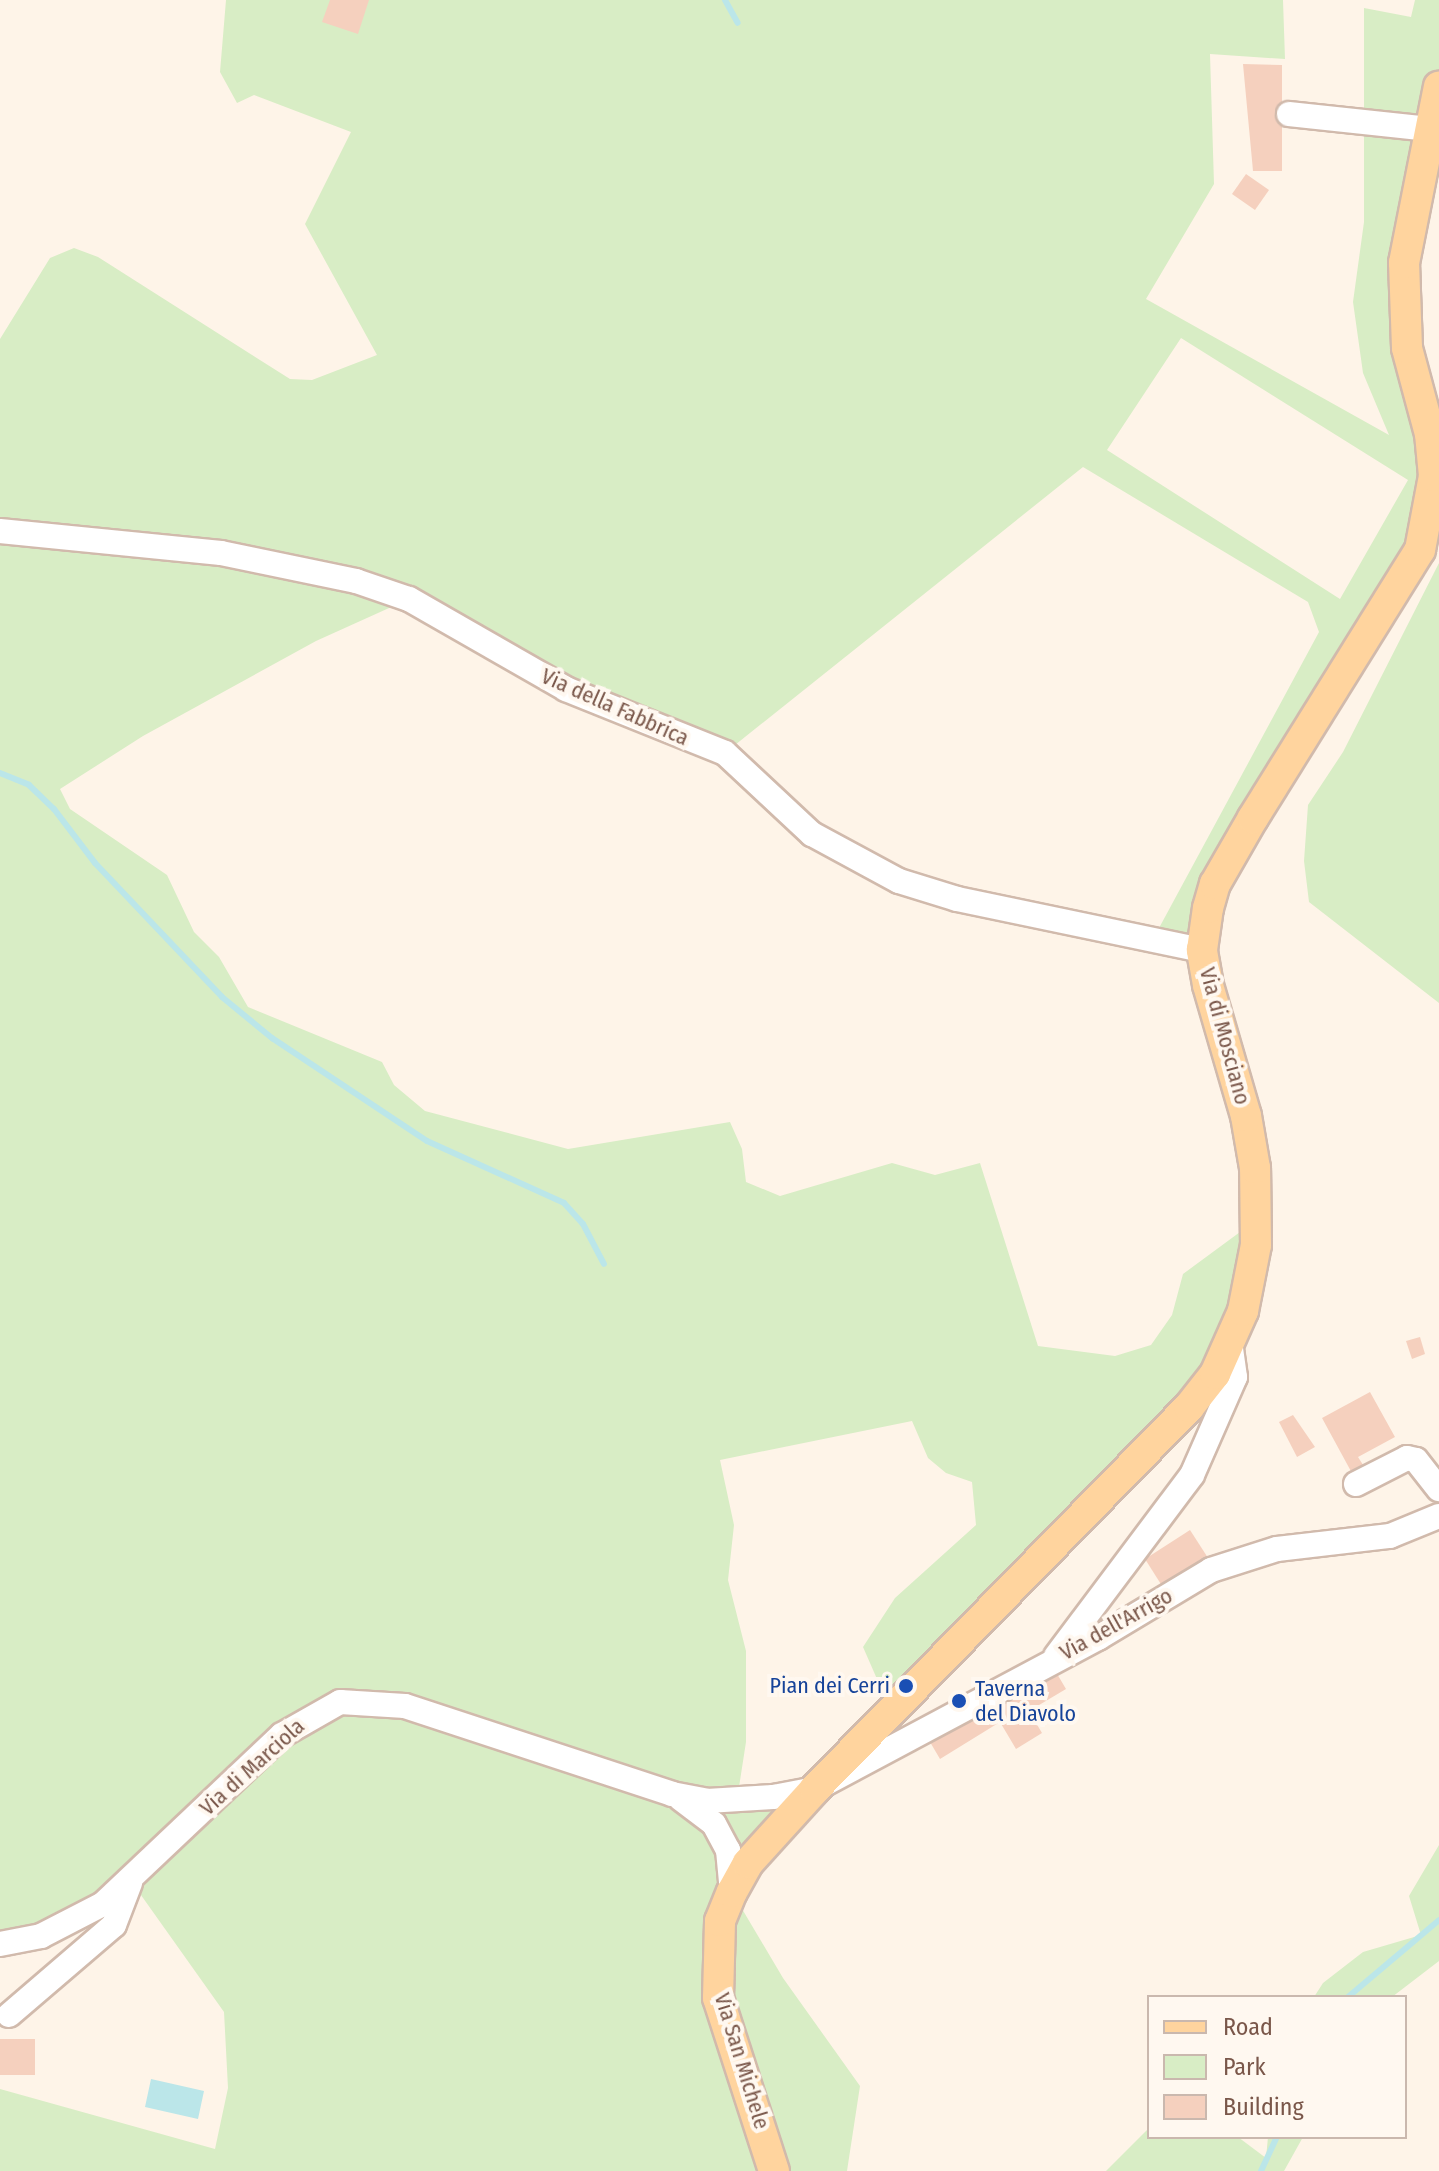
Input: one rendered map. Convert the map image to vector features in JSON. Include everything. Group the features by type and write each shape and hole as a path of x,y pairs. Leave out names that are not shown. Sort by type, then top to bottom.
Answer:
{"main road":[{"name":"Via di Mosciano","path":"815,1789 1189,1407 1215,1374 1243,1311 1256,1245 1255,1168 1246,1116 1202,950 1215,884 1399,592 1428,524 1434,476 1430,434 1407,348 1404,263 1439,86"},
{"name":"Via San Michele","path":"774,2171 718,1998 720,1921 748,1863 815,1789"}],"street":[{"path":"1289,114 1429,129"},
{"name":"Via della Fabbrica","path":"0,531 221,553 356,581 409,599 566,689 725,753 812,834 899,881 1000,909 1202,950"},
{"path":"1054,1658 1192,1475 1235,1377 1230,1341"},
{"path":"1356,1484 1407,1458 1416,1460 1439,1489"},
{"name":"Via dell'Arrigo","path":"815,1789 1054,1658 1098,1638 1211,1570 1277,1549 1390,1536 1439,1516"},
{"name":"Via di Marciola","path":"0,1944 41,1936 103,1904 282,1735 340,1702 405,1706 672,1794 737,1801 815,1789"},
{"name":"Via di Marciola","path":"672,1794 714,1824 728,1850 732,1892"},
{"path":"9,2015 114,1925 130,1881"}],"green space":[{"path":"226,0 1283,0 1285,59 1210,54 1214,184 1146,299 1389,435 1363,373 1353,302 1364,222 1364,8 1411,17 1415,0 1439,0 1439,86 1404,263 1431,511 1253,818 1202,950 1152,941 1319,632 1308,602 1083,467 725,753 409,599 316,641 143,736 60,789 70,809 167,875 194,932 219,957 248,1007 382,1062 394,1085 425,1111 568,1149 730,1122 742,1149 746,1182 780,1196 892,1163 935,1175 980,1163 1038,1346 1115,1356 1151,1345 1172,1315 1183,1274 1255,1221 1230,1341 891,1711 863,1647 895,1598 976,1525 972,1482 946,1473 928,1458 912,1421 720,1460 734,1525 728,1580 746,1651 746,1742 737,1800 815,1789 732,1892 783,1978 860,2086 847,2171 0,2171 0,2089 215,2149 228,2088 224,2012 131,1881 0,1944 0,339 50,258 74,248 98,257 290,379 312,380 377,355 305,224 351,132 254,95 237,103 220,72","holes":["1181,338 1408,480 1340,599 1107,450"]},
{"path":"1439,563 1439,1003 1309,902 1304,861 1308,805 1343,752"},
{"path":"1439,1845 1439,1961 1395,1995 1315,1995 1323,1983 1363,1952 1421,1935 1409,1896"},
{"path":"1147,2130 1147,2139 1241,2139 1266,2158 1268,2139 1302,2139 1284,2171 1106,2171"}],"water":[{"path":"151,2079 204,2091 198,2119 145,2107"}],"building":[{"path":"330,0 369,0 358,34 322,22"},
{"path":"1243,64 1282,65 1282,171 1253,171"},
{"path":"1246,174 1269,190 1255,210 1232,194"},
{"path":"1420,1337 1425,1354 1412,1359 1406,1341"},
{"path":"1370,1392 1395,1437 1358,1457 1365,1468 1353,1475 1322,1418"},
{"path":"1293,1415 1315,1447 1297,1457 1279,1422"},
{"path":"1190,1530 1210,1561 1164,1589 1145,1559"},
{"path":"1053,1667 1066,1689 1029,1711 1042,1733 1016,1749 1000,1722 940,1759 930,1742"},
{"path":"0,2039 35,2039 35,2075 0,2075"}],"waterway":[{"path":"725,0 738,23"},
{"path":"0,773 29,785 54,809 95,863 222,997 272,1038 427,1141 564,1203 583,1224 604,1264"},
{"path":"1350,1995 1439,1920"},
{"path":"1261,2171 1276,2139"}],"place":[{"name":"Pian dei Cerri","path":"906,1686"},
{"name":"Taverna del Diavolo","path":"959,1701"}]}
